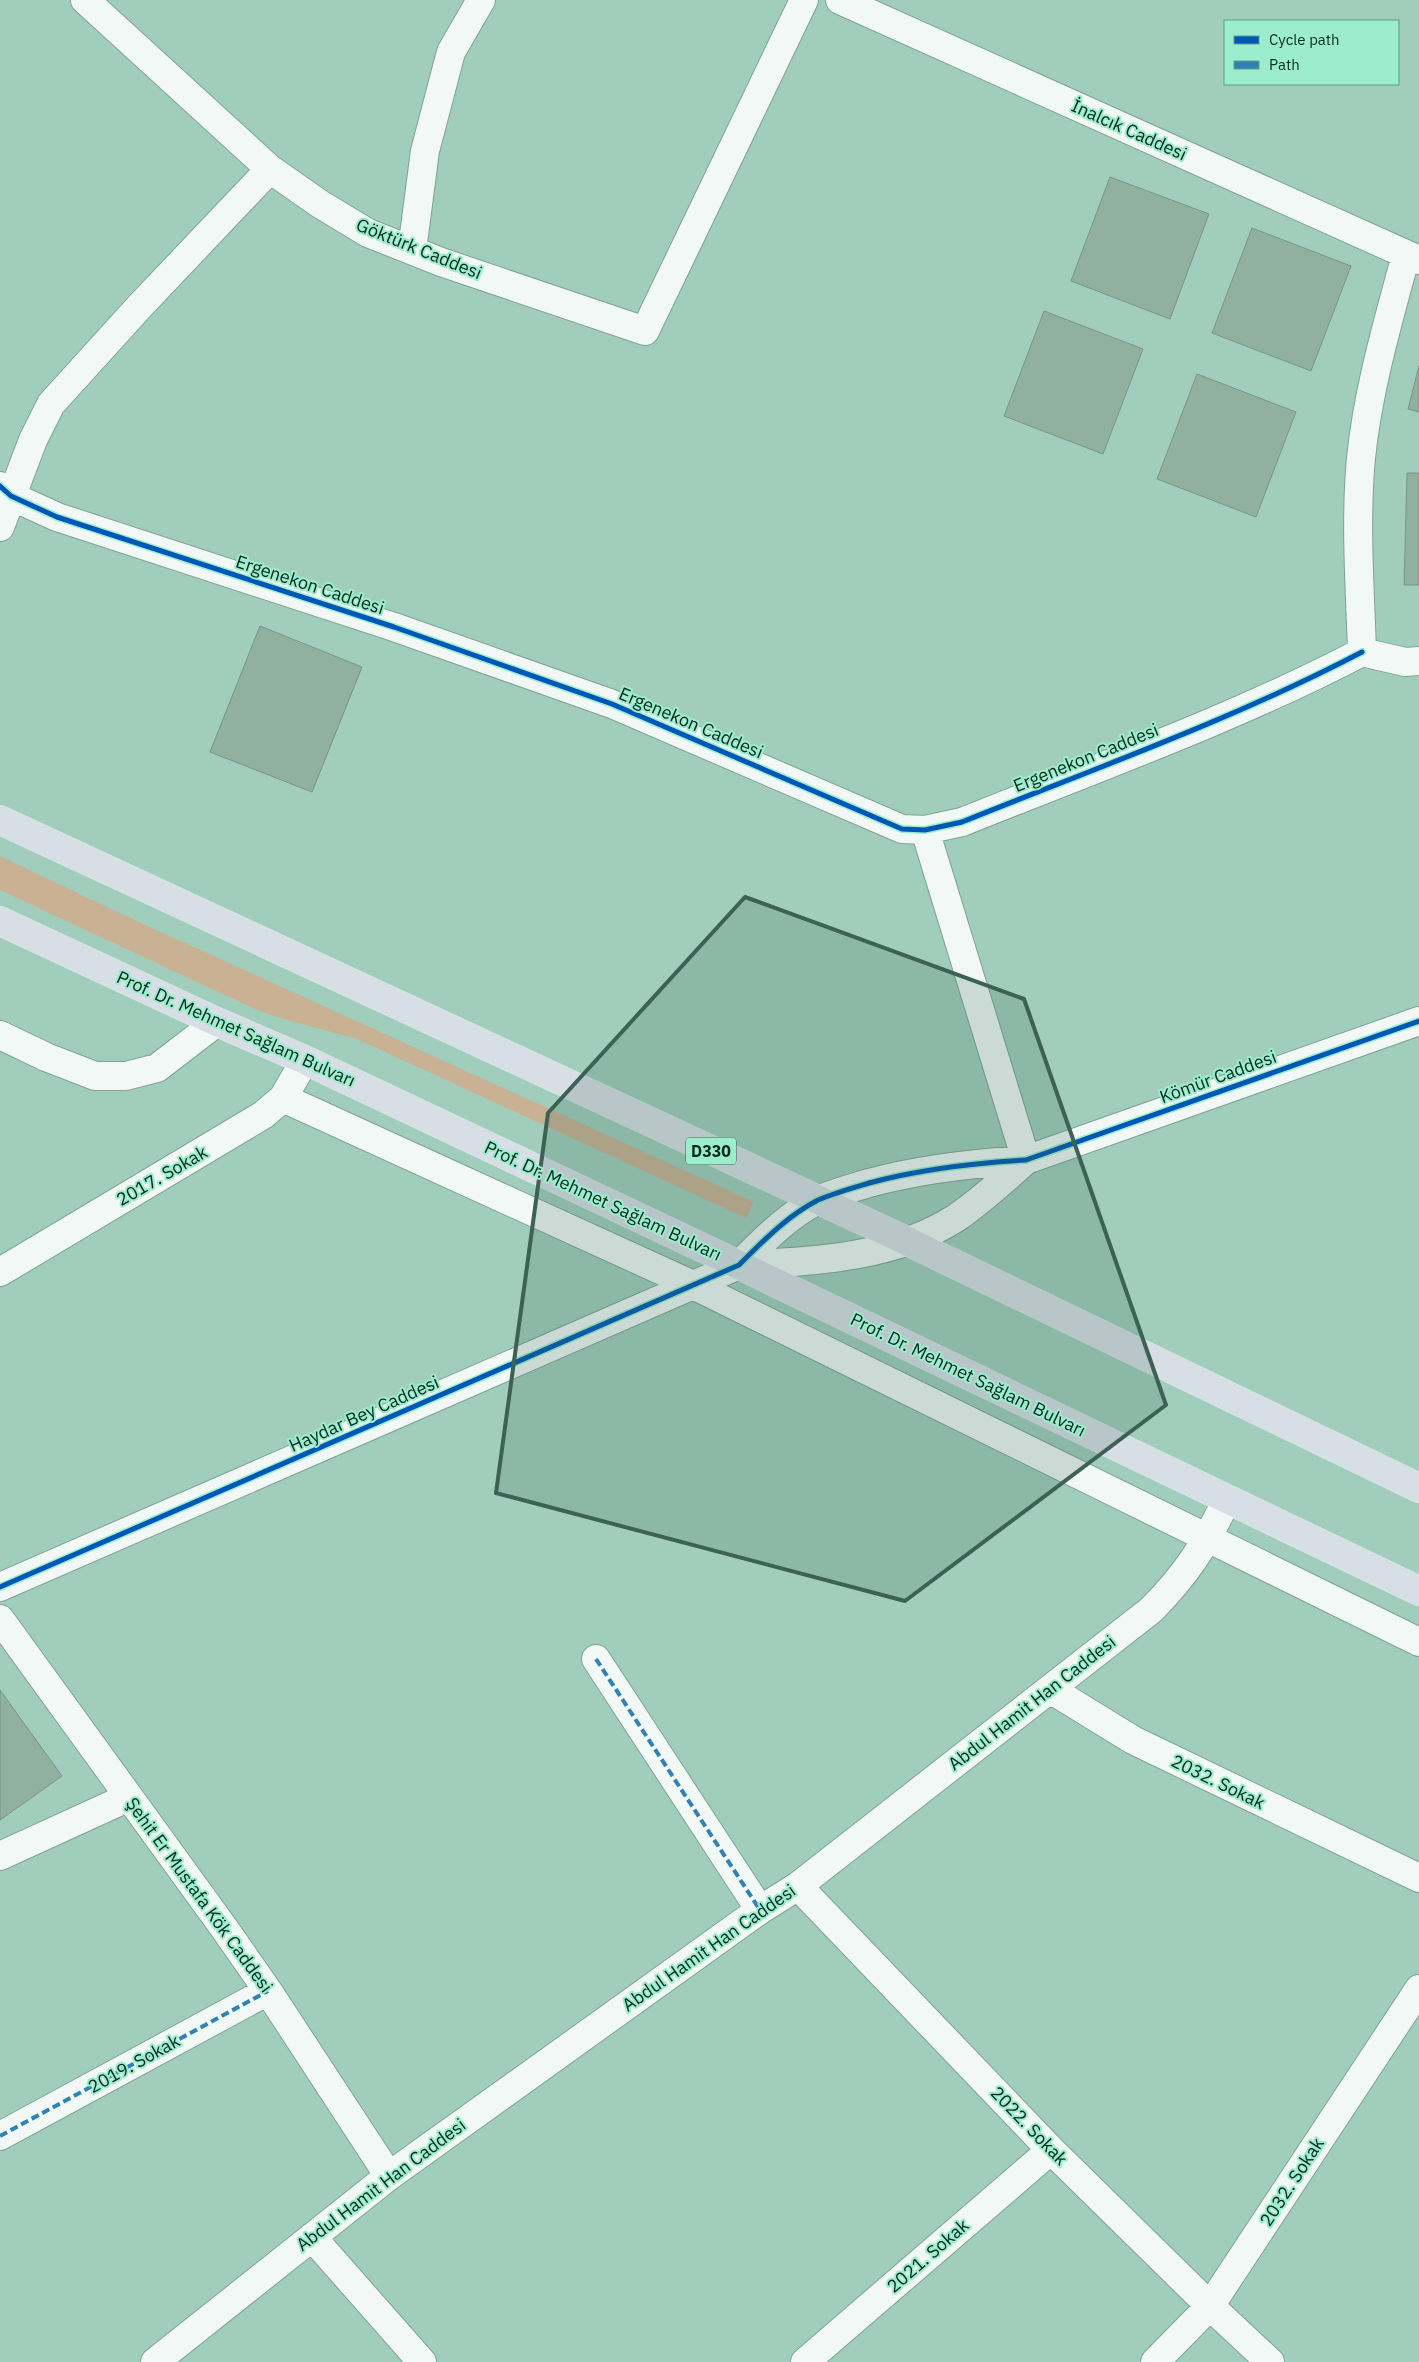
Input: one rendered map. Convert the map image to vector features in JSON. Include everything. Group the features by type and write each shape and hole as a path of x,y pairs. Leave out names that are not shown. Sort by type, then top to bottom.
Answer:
{"highway":[{"name":"D330","path":"0,820 907,1241 1419,1488"},
{"name":"Prof. Dr. Mehmet Sağlam Bulvarı","path":"0,921 217,1022 305,1060 739,1265 1419,1592"}],"street":[{"name":"Göktürk Caddesi","path":"85,0 270,169 320,204 368,233 645,331 804,0"},
{"path":"412,250 425,151 451,52 482,0"},
{"name":"İnalcık Caddesi","path":"840,0 1412,257"},
{"path":"0,527 6,491 51,404 132,314 270,169"},
{"path":"1412,257 1370,391 1361,458 1358,504 1362,652 1405,662 1419,661"},
{"name":"Ergenekon Caddesi","path":"6,491 57,517 394,627 595,697 791,781 865,815 902,829 925,830 962,822 1246,708 1313,678 1362,652"},
{"path":"925,830 1026,1160"},
{"name":"Kömür Caddesi","path":"1026,1160 1419,1021"},
{"path":"0,1035 46,1057 96,1076 126,1076 157,1068 217,1022"},
{"name":"2017. Sokak","path":"0,1272 263,1115 283,1098 305,1060"},
{"path":"283,1098 693,1285 1419,1642"},
{"path":"739,1265 784,1222 818,1200 846,1190 925,1170 972,1163 1026,1160"},
{"path":"739,1265 806,1261 864,1253 907,1241 933,1231 956,1218 982,1199 1026,1160"},
{"name":"Haydar Bey Caddesi","path":"0,1587 739,1265"},
{"name":"Abdul Hamit Han Caddesi","path":"155,2362 389,2176 760,1910 798,1886 1151,1610 1187,1570 1208,1539 1227,1499"},
{"name":"Şehit Er Mustafa Kök Caddesi","path":"0,1619 268,1991 389,2176"},
{"path":"596,1659 760,1910"},
{"name":"2032. Sokak","path":"1050,1689 1133,1740 1419,1878"},
{"path":"0,1856 129,1797"},
{"name":"2022. Sokak","path":"798,1886 1052,2150 1210,2306"},
{"name":"2032. Sokak","path":"1210,2306 1419,1989"},
{"name":"2019. Sokak","path":"0,2136 268,1991"},
{"name":"2021. Sokak","path":"805,2362 1052,2150"},
{"path":"312,2237 422,2362"},
{"path":"1155,2362 1210,2306 1270,2362"}],"highlighted area":[{"path":"745,897 1024,999 1166,1405 905,1601 496,1493 548,1113"}],"shaded area":[{"path":"0,856 139,922 754,1202 746,1218 357,1039 293,1022 255,1009 0,890"}],"building":[{"path":"1110,177 1209,214 1170,319 1071,281"},
{"path":"1252,228 1351,266 1311,371 1212,333"},
{"path":"1044,311 1143,349 1103,454 1004,416"},
{"path":"1419,366 1419,412 1408,409"},
{"path":"1197,374 1296,412 1256,517 1157,479"},
{"path":"1407,473 1419,473 1419,585 1404,585"},
{"path":"260,626 362,667 312,792 210,752"},
{"path":"0,1690 62,1776 0,1820"}],"marked path":[{"path":"596,1659 760,1910"},
{"path":"0,2136 268,1991"}],"cycle path":[{"path":"0,486 11,496 57,517 394,627 612,704 902,829 925,830 962,822 1215,721 1362,652"},
{"path":"0,1587 739,1265 786,1221 824,1197 869,1183 928,1170 1026,1160 1419,1021"}]}
